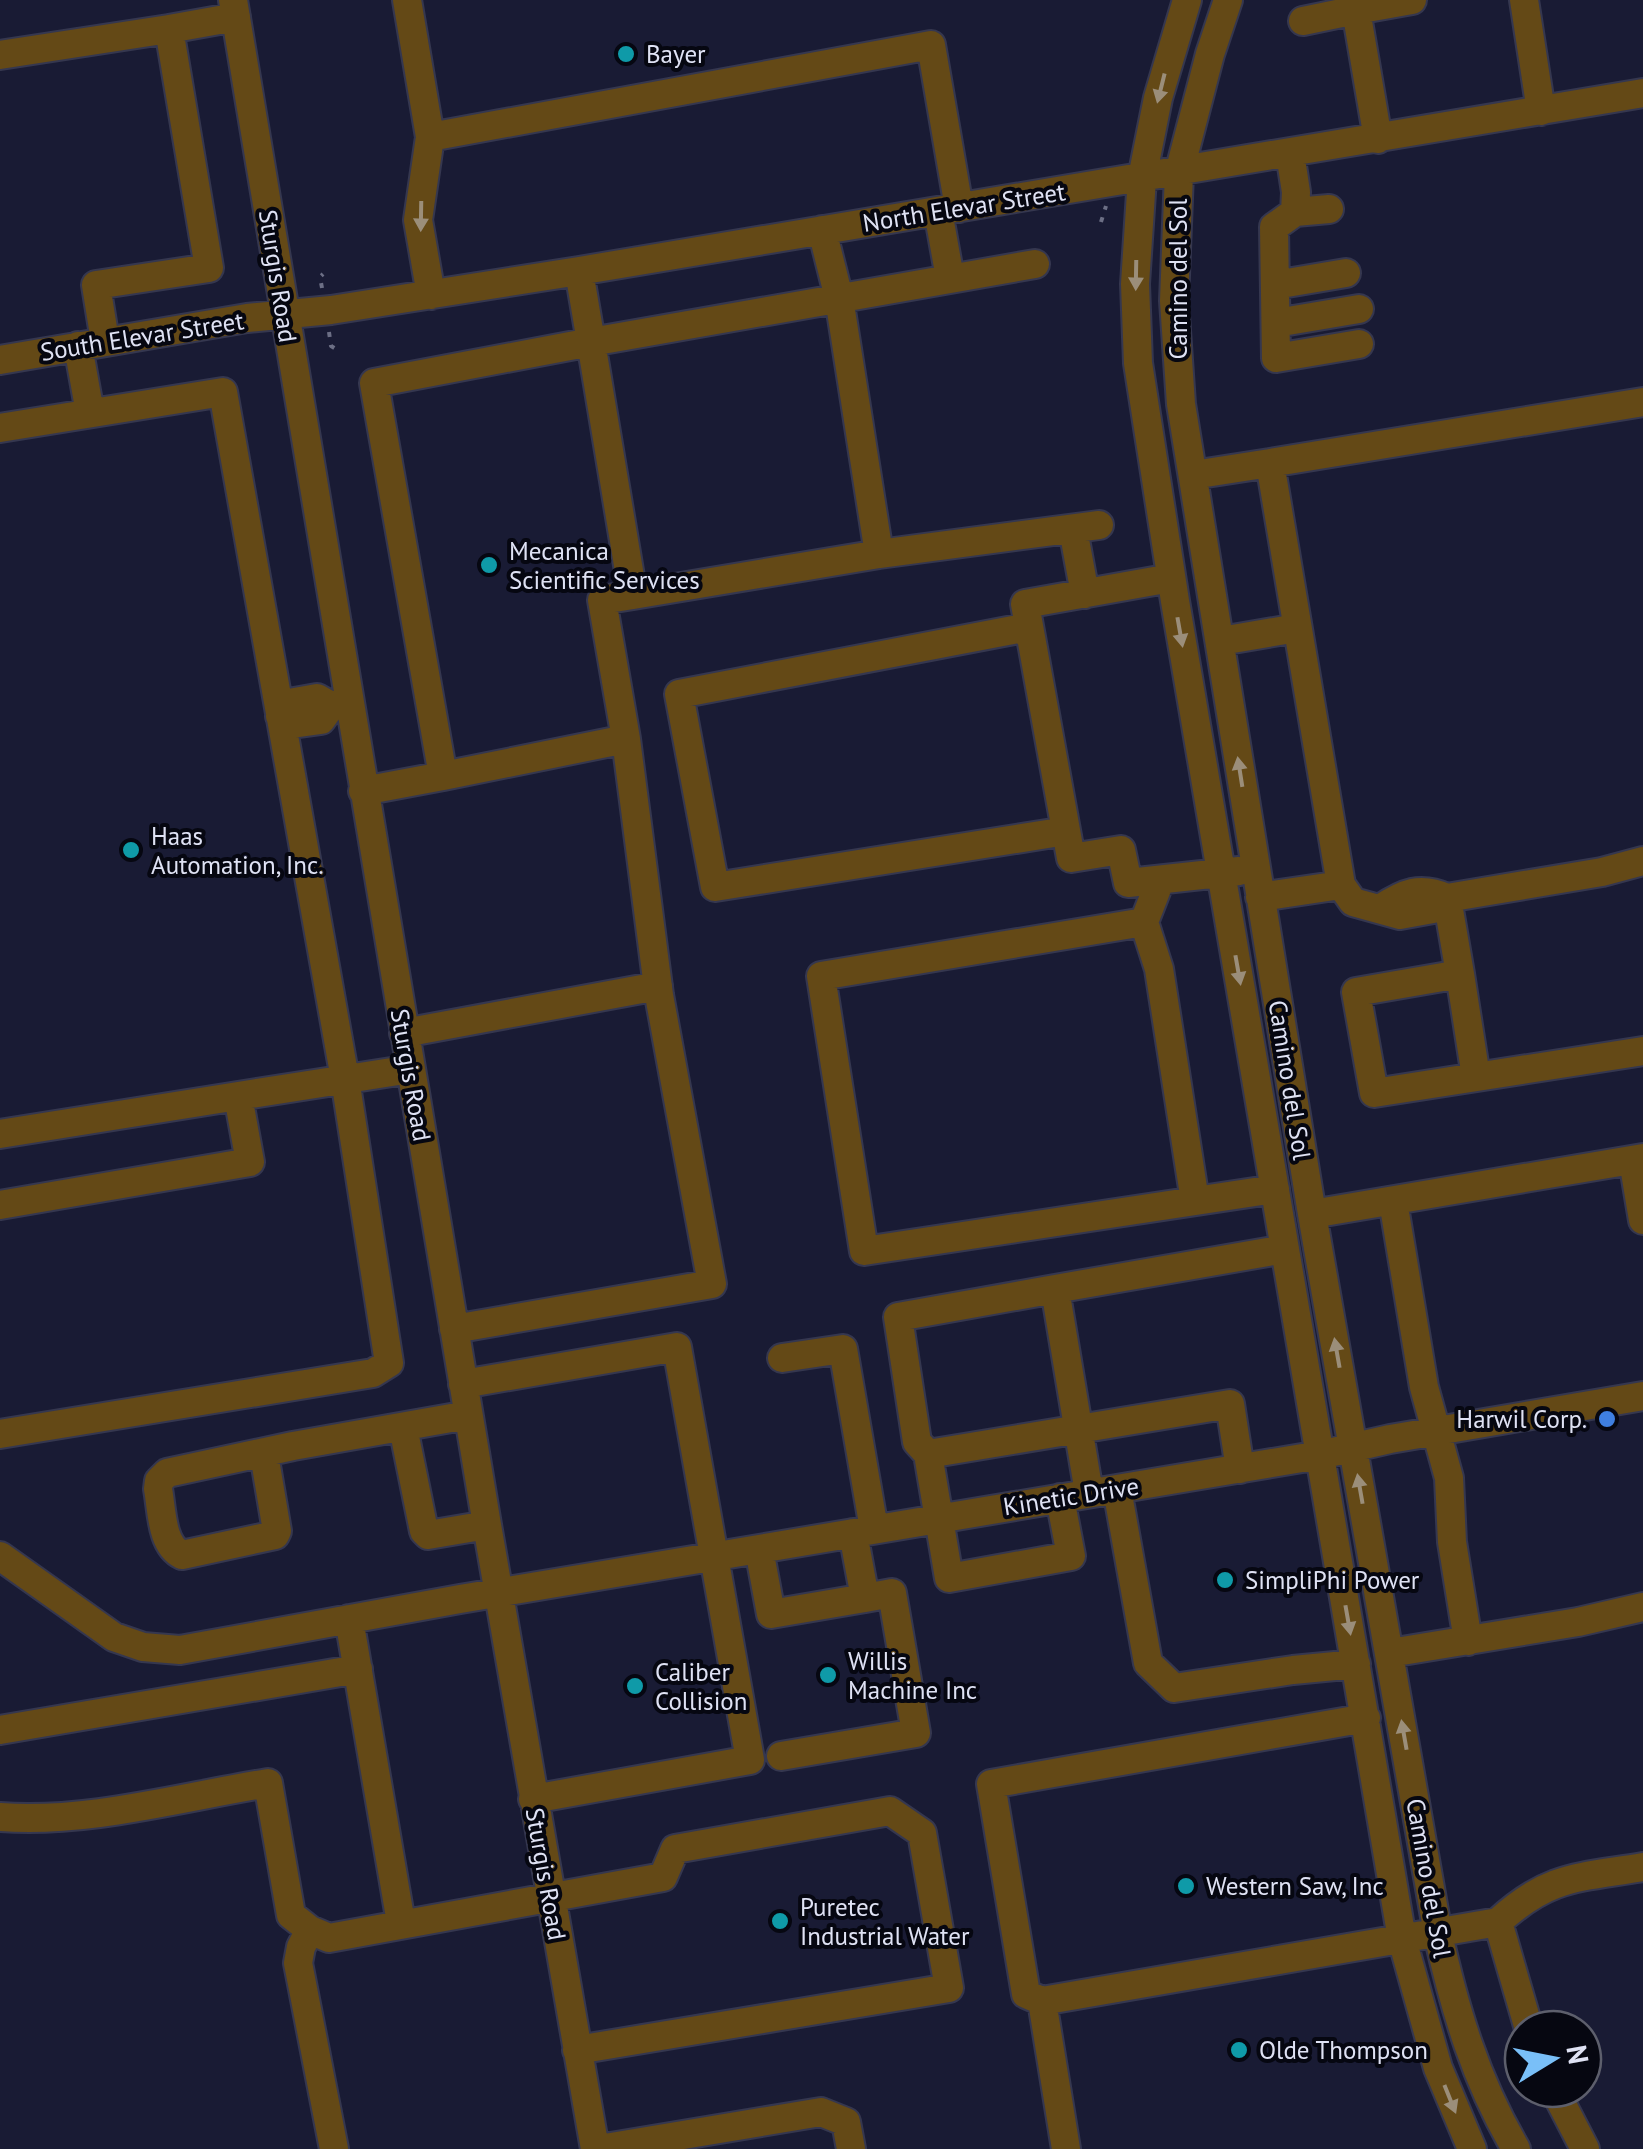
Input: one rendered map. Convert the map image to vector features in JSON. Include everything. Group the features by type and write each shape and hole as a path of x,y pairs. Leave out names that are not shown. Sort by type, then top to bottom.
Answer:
{"street":[{"path":"407,0 430,138 418,220 430,295"},
{"name":"Camino del Sol","path":"1187,0 1158,98 1142,178 1135,284 1138,363 1402,1939 1438,2068 1472,2149"},
{"name":"Camino del Sol","path":"1228,0 1179,172 1174,259 1181,404 1312,1214 1438,1934 1452,1998 1473,2064 1516,2149"},
{"path":"1303,20 1412,0"},
{"path":"1524,0 1541,110"},
{"path":"0,55 169,28 234,8"},
{"name":"Sturgis Road","path":"234,8 284,315 340,704 363,791 550,1898 597,2149"},
{"path":"1356,10 1378,139"},
{"path":"90,413 96,285 210,268 169,28"},
{"path":"430,138 931,44 948,210 950,278"},
{"name":"North Elevar Street","path":"284,315 579,271 1643,93"},
{"path":"1290,153 1295,212"},
{"path":"1329,209 1295,212 1274,227 1276,358 1359,344"},
{"path":"822,230 839,298 879,554"},
{"path":"444,776 374,382 1035,264"},
{"path":"579,271 633,595"},
{"path":"1275,285 1346,273"},
{"path":"1276,323 1359,309"},
{"name":"South Elevar Street","path":"0,360 284,315"},
{"path":"0,428 223,392 345,1079 388,1364 373,1373 0,1434"},
{"path":"1193,475 1643,402"},
{"path":"1270,463 1341,885 1353,902 1380,909 1398,897 1417,892 1430,890 1447,898 1602,872 1643,861"},
{"path":"454,1329 712,1284 658,986 626,739 602,600 879,554 1086,527 1085,594"},
{"path":"1171,578 1025,604 1071,858 1120,850 1128,883 1255,868"},
{"path":"1029,627 679,694 715,887 1066,830"},
{"path":"1221,641 1298,628"},
{"path":"280,716 289,703 317,698 340,704"},
{"path":"363,791 626,739"},
{"path":"1160,881 1144,922 1160,968 1194,1202"},
{"path":"1260,898 1341,885"},
{"path":"1447,898 1476,1077"},
{"path":"1144,922 821,976 864,1251 1275,1189"},
{"path":"1460,974 1356,992 1374,1093 1643,1050"},
{"path":"404,1033 658,986"},
{"path":"0,1134 411,1070"},
{"path":"0,1206 250,1162 238,1096"},
{"path":"1312,1214 1638,1159 1643,1220"},
{"path":"1393,1200 1424,1387 1449,1478 1452,1542 1468,1641"},
{"path":"1060,1498 1071,1556 949,1578 928,1454 918,1442 898,1317 1285,1249"},
{"path":"1055,1290 1079,1430 1103,1491 1148,1664 1174,1688 1356,1664"},
{"path":"463,1384 677,1347 750,1760 533,1798"},
{"path":"782,1358 844,1349 864,1531 865,1598"},
{"name":"Kinetic Drive","path":"0,1556 114,1637 143,1647 180,1650 1643,1396"},
{"path":"928,1454 1230,1404 1240,1469"},
{"path":"264,1454 275,1534 182,1555 176,1553 167,1540 158,1489 162,1476 264,1454 403,1426 468,1415"},
{"path":"403,1426 424,1531 428,1535 487,1525"},
{"path":"758,1549 771,1614 892,1593 916,1733 781,1756"},
{"path":"1390,1654 1643,1607"},
{"path":"349,1619 401,1923"},
{"path":"0,1730 358,1670"},
{"path":"1366,1718 991,1784 1026,1994 1042,2001 1498,1922 1518,1903 1556,1881 1643,1867"},
{"path":"0,1817 28,1820 78,1816 268,1783 291,1915 310,1930 330,1938 663,1877 675,1849 890,1811 922,1832 949,1988 577,2050"},
{"path":"1498,1922 1523,2009"},
{"path":"310,1930 298,1963 334,2149"},
{"path":"1042,2001 1066,2149"},
{"path":"1564,2109 1585,2149"},
{"path":"597,2149 672,2143 821,2112 846,2122 851,2149"}],"place":[{"name":"Bayer","path":"626,54"},
{"name":"Mecanica Scientific Services","path":"489,565"},
{"name":"Haas Automation, Inc.","path":"131,850"},
{"name":"Harwil Corp.","path":"1607,1419"},
{"name":"SimpliPhi Power","path":"1225,1580"},
{"name":"Willis Machine Inc","path":"828,1675"},
{"name":"Caliber Collision","path":"635,1686"},
{"name":"Western Saw, Inc","path":"1186,1886"},
{"name":"Puretec Industrial Water","path":"780,1921"},
{"name":"Olde Thompson","path":"1239,2050"}]}
